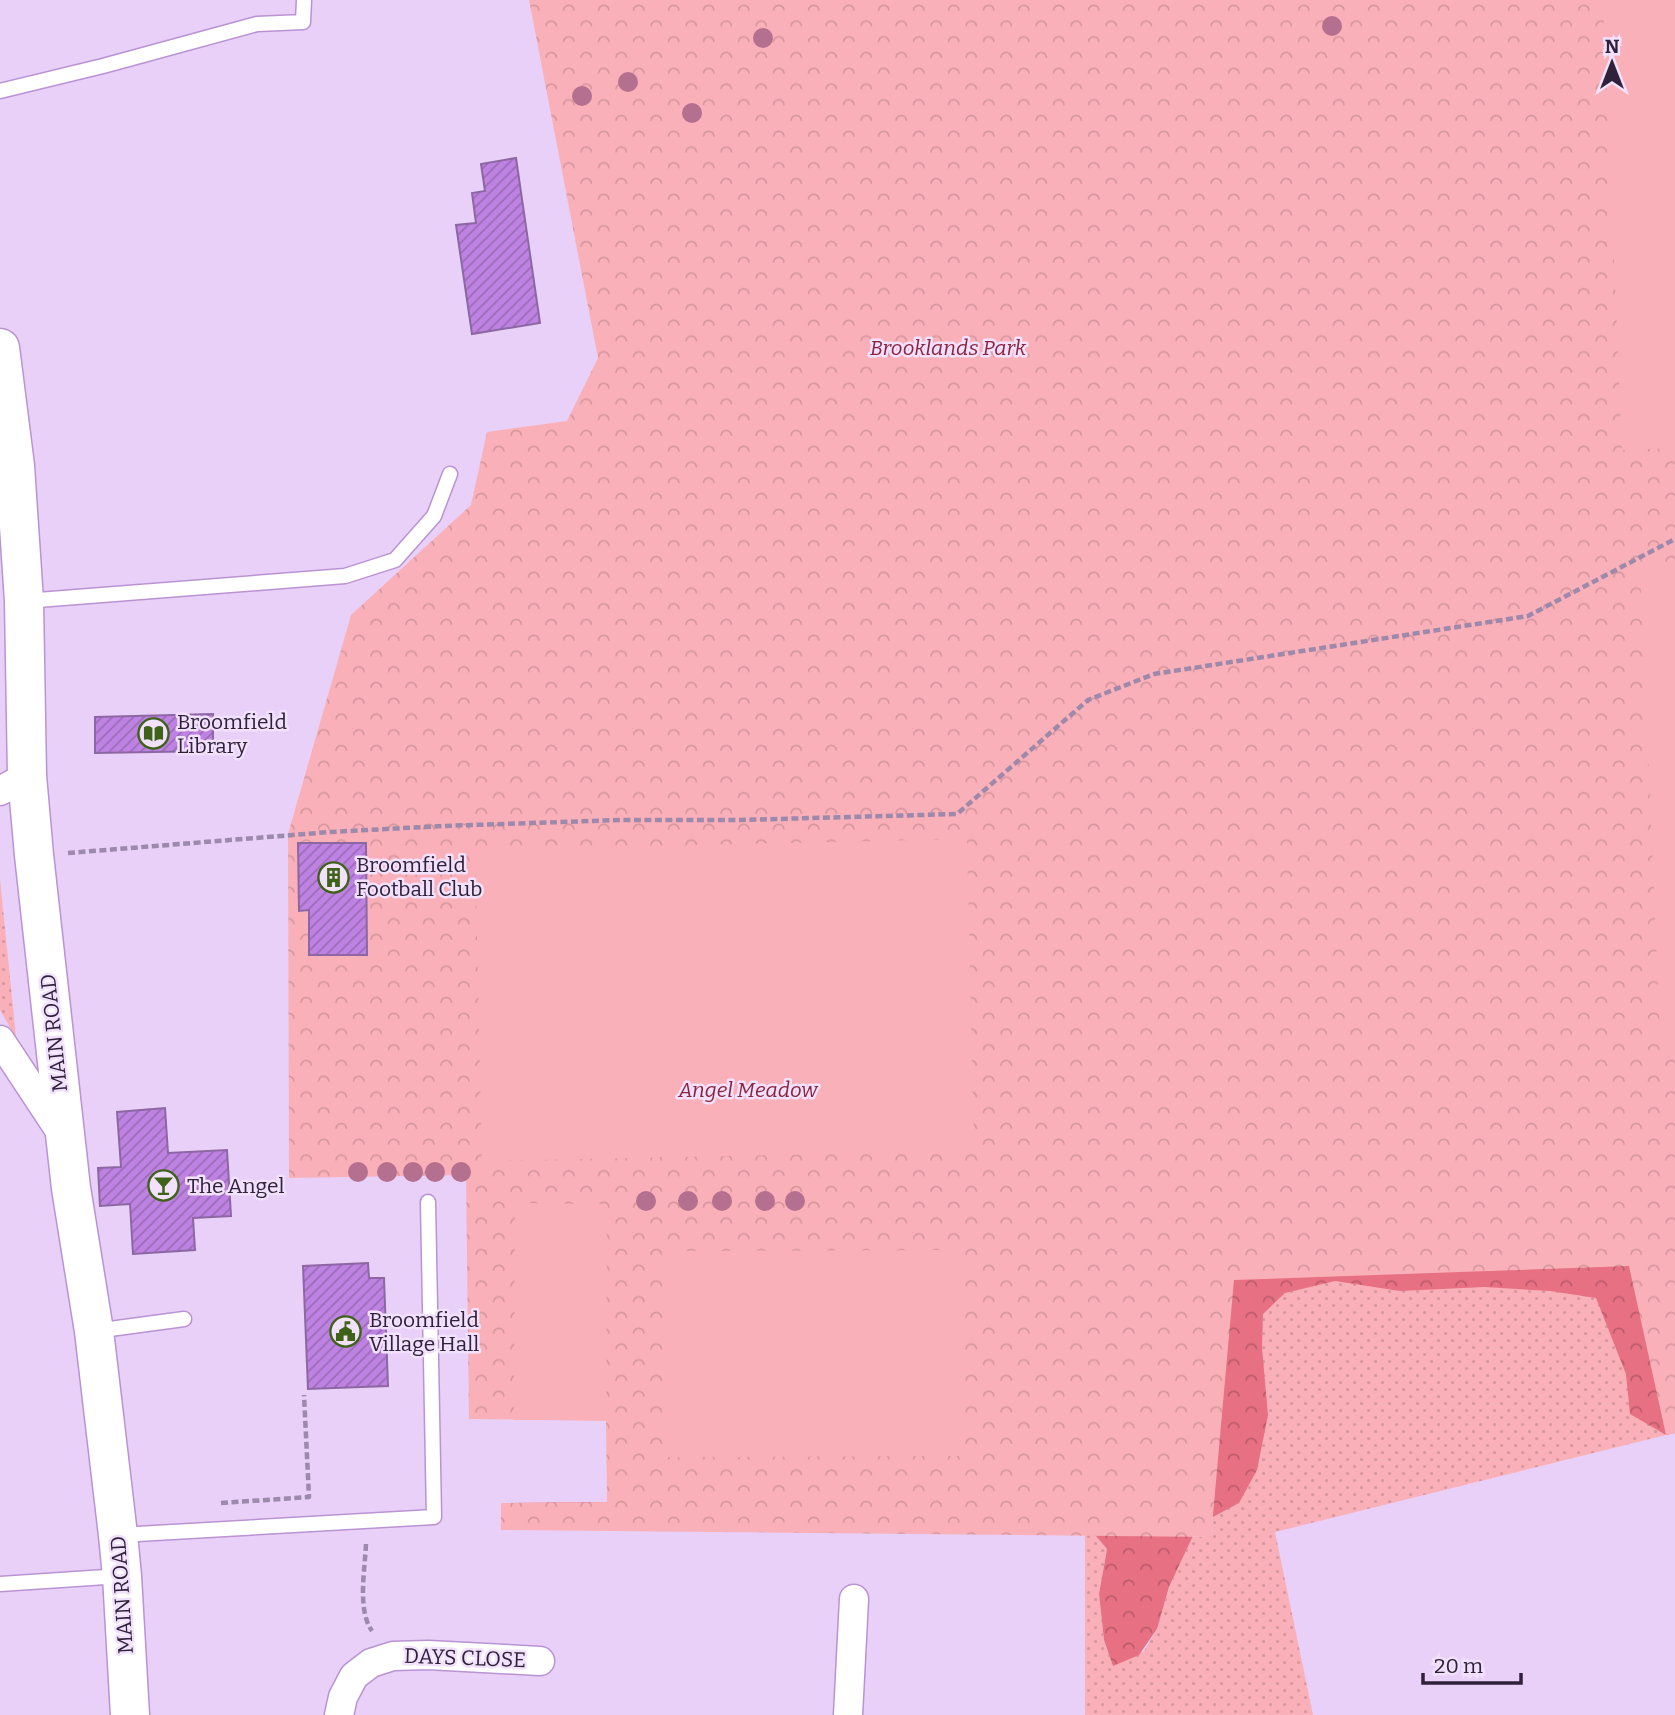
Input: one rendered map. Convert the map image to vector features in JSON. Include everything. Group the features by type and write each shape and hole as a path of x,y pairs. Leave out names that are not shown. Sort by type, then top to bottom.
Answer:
{"main road":[{"name":"MAIN ROAD","path":"0,348 15,466 24,601 14,784 34,855 71,1188 94,1331 122,1576 130,1715"}],"street":[{"path":"0,1040 66,1140"},
{"path":"848,1715 854,1599"},
{"name":"DAYS CLOSE","path":"339,1715 343,1697 354,1676 371,1664 393,1656 428,1655 540,1661"}],"lane":[{"path":"0,91 257,24 303,22 304,0"},
{"path":"24,601 345,576 395,560 434,516 450,474"},
{"path":"118,1535 434,1517 428,1202"},
{"path":"94,1331 184,1319"},
{"path":"0,1584 122,1576"}],"path":[{"path":"34,855 443,826 957,814 1088,700 1154,674 1528,616 1675,540"},
{"path":"212,1503 309,1497 304,1395"},
{"path":"367,1520 363,1606 367,1624 393,1656"}],"green space":[{"path":"529,0 1675,0 1675,1433 1666,1435 1629,1266 1234,1280 1211,1537 501,1530 501,1503 607,1502 606,1421 469,1419 466,1175 289,1178 288,834 351,615 471,505 487,432 567,421 598,358"},
{"path":"1603,0 1675,0 1675,448 1622,450"},
{"path":"1675,567 1675,1056 1661,1057 1640,568"},
{"name":"Angel Meadow","path":"967,839 974,1151 482,1161 475,850"},
{"path":"0,879 16,1037 16,1038 0,1010"},
{"path":"1576,1027 1675,1433 1666,1435 1630,1414 1626,1374 1596,1298 1550,1291 1484,1287 1400,1291 1335,1281 1285,1293 1263,1314 1262,1348 1268,1415 1257,1470 1239,1503 1198,1525 1169,1587 1157,1629 1139,1655 1113,1666 1104,1640 1099,1594 1107,1549 1085,1523 501,1503 607,1502 1186,1314"},
{"path":"515,1203 607,1204 606,1420 514,1420"},
{"path":"961,1250 962,1456 667,1457 666,1251"},
{"path":"1629,1266 1666,1435 1275,1532 1313,1715 1085,1715 1085,1523 1107,1549 1099,1594 1104,1640 1113,1665 1144,1651 1157,1629 1169,1587 1192,1537 1211,1537 1234,1280"}],"building":[{"path":"516,158 540,323 472,334 456,225 476,223 472,193 485,191 481,164"},
{"name":"Broomfield Library","path":"213,714 213,751 95,753 95,717"},
{"name":"Broomfield Football Club","path":"298,843 366,843 367,955 309,955 309,910 299,911"},
{"name":"The Angel","path":"165,1108 168,1153 227,1150 231,1216 193,1218 195,1250 133,1254 130,1204 100,1206 98,1168 121,1167 117,1112"},
{"name":"Broomfield Village Hall","path":"368,1263 369,1278 384,1278 388,1386 308,1389 303,1266"}],"place":[{"name":"Broomfield Library","path":"154,734"},
{"name":"Broomfield Football Club","path":"333,877"},
{"name":"The Angel","path":"164,1186"},
{"name":"Broomfield Village Hall","path":"346,1332"}],"park label":[{"name":"Brooklands Park","path":"948,348"}]}
